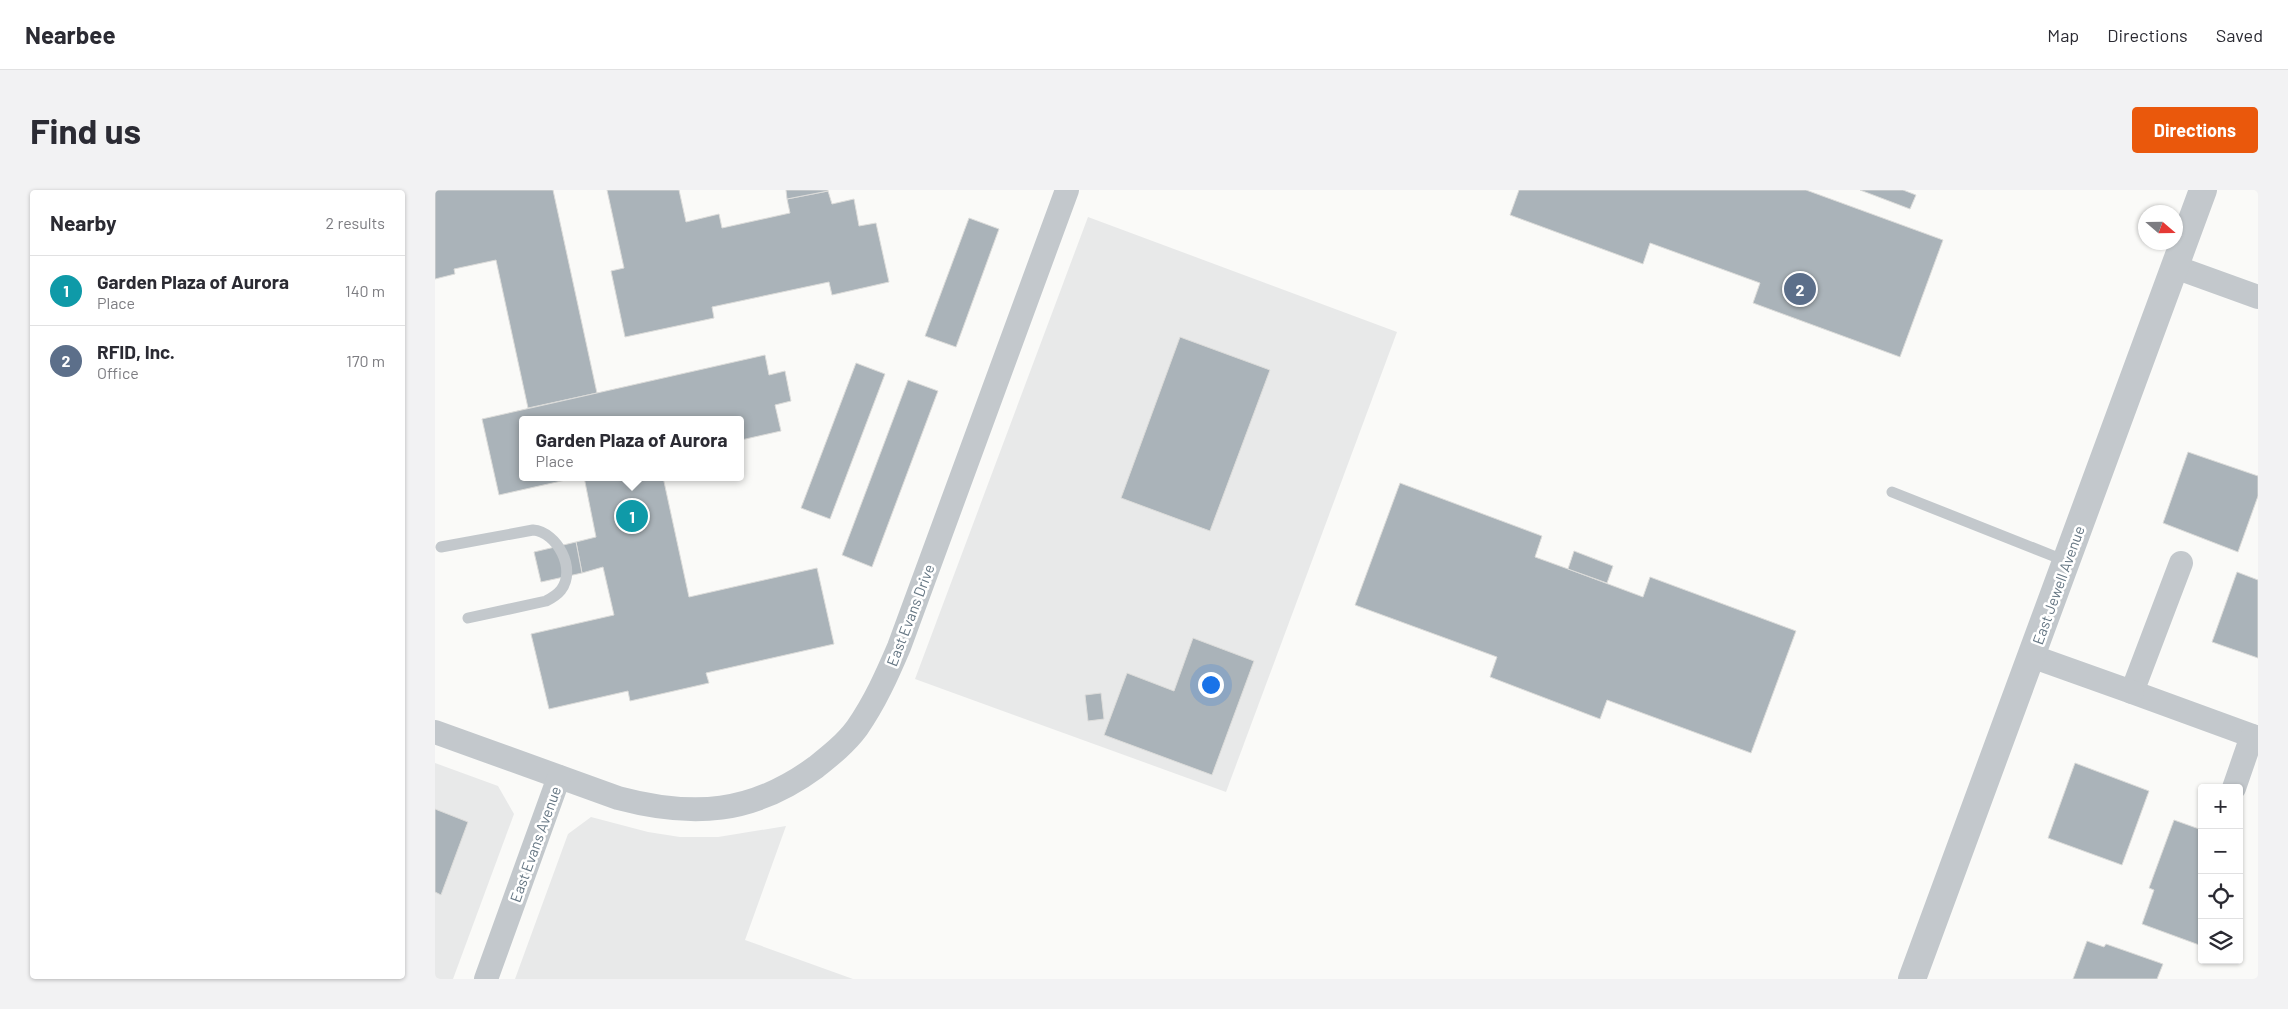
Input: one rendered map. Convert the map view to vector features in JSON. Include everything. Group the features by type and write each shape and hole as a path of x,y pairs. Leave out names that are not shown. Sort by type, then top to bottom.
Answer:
{"street":[{"name":"East Evans Drive","path":"559,778 648,806 680,810 708,810 749,802 778,790 805,775 843,744 872,705 899,647 1067,190"},
{"name":"East Jewell Avenue","path":"1912,979 2203,190"},
{"path":"2175,267 2258,296"},
{"path":"2133,692 2181,563"},
{"path":"2031,656 2255,737 2236,784"},
{"name":"East Evans Avenue","path":"435,732 559,778 485,979"}],"lane":[{"path":"1892,492 2067,561"},
{"path":"441,547 533,530 547,534 562,552 566,573 565,581 562,589 554,597 546,601 468,618"}],"shaded area":[{"path":"1088,217 1397,332 1226,792 915,679"},
{"path":"435,763 498,786 514,814 453,979 435,979"},
{"path":"591,817 648,832 680,837 718,837 786,826 745,940 853,979 515,979 568,834"}],"building":[{"path":"435,190 553,190 597,393 528,408 496,260 454,269 455,274 435,279"},
{"path":"607,190 679,190 686,222 719,214 722,228 790,213 787,199 828,191 832,204 854,199 859,226 876,223 889,282 832,295 829,282 712,307 714,318 625,337 611,271 624,268"},
{"path":"786,190 828,190 828,191 787,199"},
{"path":"1519,190 1806,190 1943,240 1900,357 1753,303 1760,283 1650,243 1643,264 1510,215"},
{"path":"1860,190 1903,190 1916,195 1910,209"},
{"path":"969,218 999,229 956,347 925,336"},
{"path":"1180,337 1270,370 1210,531 1121,498"},
{"path":"765,355 769,375 785,371 791,401 775,405 781,431 744,439 744,416 519,416 519,481 561,481 499,495 482,419"},
{"path":"856,363 885,374 830,519 801,508"},
{"path":"908,380 938,391 872,567 842,555"},
{"path":"2188,452 2258,476 2258,496 2238,552 2163,523"},
{"path":"585,481 664,481 689,597 817,568 834,644 706,673 709,683 630,701 628,691 549,709 531,634 614,615 603,567 582,573 576,542 596,537"},
{"path":"1400,483 1542,536 1535,557 1643,597 1650,577 1796,631 1751,753 1607,700 1600,719 1490,677 1497,657 1355,605"},
{"path":"576,542 582,573 541,582 534,552"},
{"path":"1574,551 1613,566 1607,583 1568,569"},
{"path":"2237,572 2258,580 2258,658 2212,642"},
{"path":"1193,638 1254,661 1212,775 1104,735 1127,673 1174,691"},
{"path":"1101,693 1104,719 1088,721 1085,695"},
{"path":"2075,763 2149,791 2122,865 2048,838"},
{"path":"435,809 468,822 441,895 435,892"},
{"path":"2174,820 2198,829 2198,945 2142,924 2154,890 2149,888"},
{"path":"2087,941 2104,947 2106,944 2163,964 2157,979 2073,979"}],"place":[{"name":"RFID, Inc.","path":"1800,289"},
{"name":"Garden Plaza of Aurora","path":"632,516"}]}
